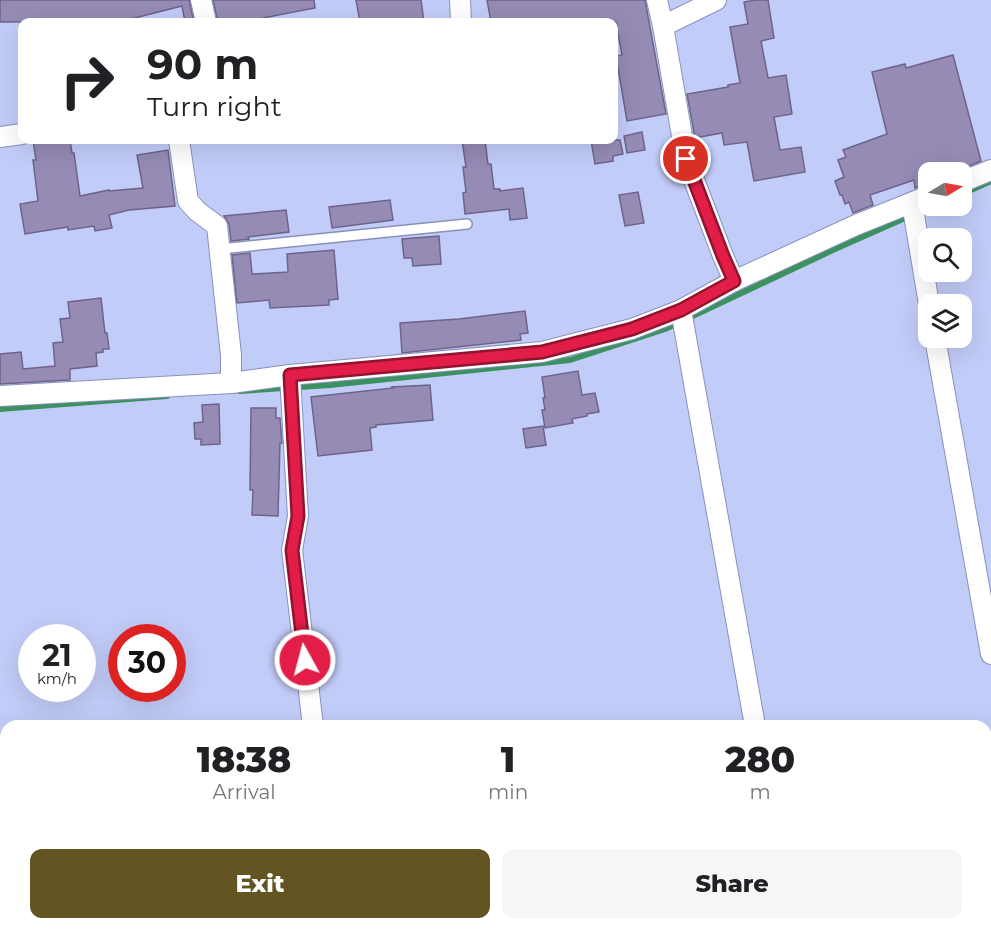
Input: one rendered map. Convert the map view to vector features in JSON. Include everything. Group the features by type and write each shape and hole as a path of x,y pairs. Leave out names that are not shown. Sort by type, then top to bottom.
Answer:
{"street":[{"path":"201,0 205,18"},
{"path":"460,0 461,18"},
{"path":"657,0 686,159 734,281"},
{"path":"663,26 716,0"},
{"path":"0,137 18,135"},
{"path":"180,144 188,201 197,211 218,226 231,355 231,383"},
{"path":"972,178 991,170"},
{"path":"0,396 231,383 290,375 542,352 632,329 681,310 734,281 856,225 918,200"},
{"path":"921,216 928,294"},
{"path":"681,310 754,720"},
{"path":"937,348 991,654"},
{"path":"290,375 298,516 292,550 312,720"}],"lane":[{"path":"220,249 467,224"}],"building":[{"path":"0,0 189,0 193,18 184,18 182,6 135,18 18,18 18,22 0,22"},
{"path":"213,0 314,0 315,8 263,18 217,18"},
{"path":"356,0 421,0 423,18 359,18"},
{"path":"487,0 645,0 666,114 627,121 618,68 618,56 622,55 618,18 490,18"},
{"path":"768,0 774,38 761,41 768,78 786,75 792,114 774,117 780,150 801,147 805,172 754,181 747,142 724,145 722,133 695,138 687,94 740,83 730,27 748,24 744,2"},
{"path":"953,55 981,161 972,165 972,162 918,162 918,187 915,188 914,180 870,195 873,205 853,213 849,202 845,204 835,181 844,177 838,160 846,157 843,150 887,134 872,72 905,64 906,68"},
{"path":"642,132 645,150 627,153 624,136"},
{"path":"620,140 623,154 613,156 613,161 595,164 592,144 618,144"},
{"path":"34,144 71,144 80,196 109,190 143,188 137,155 168,150 175,206 129,210 109,215 112,228 95,231 94,226 68,230 68,227 25,234 20,204 38,201 33,160 36,160"},
{"path":"463,144 486,144 494,189 500,189 500,191 523,188 527,218 510,220 509,209 465,214 463,193 466,192 463,167 466,167"},
{"path":"638,192 644,223 625,226 619,195"},
{"path":"390,200 393,220 332,228 329,207"},
{"path":"286,210 289,232 231,241 229,224 224,216"},
{"path":"439,236 441,264 413,266 412,258 404,258 402,239"},
{"path":"334,250 338,299 329,300 329,305 270,308 269,300 237,303 232,255 250,253 252,274 288,272 287,254"},
{"path":"101,298 109,349 96,353 97,366 70,369 70,380 0,384 0,354 21,352 23,369 55,366 53,343 63,342 60,319 70,318 68,302"},
{"path":"525,311 528,333 520,334 521,340 402,353 400,323"},
{"path":"578,371 582,395 595,393 599,412 572,419 573,423 545,428 542,410 545,410 543,398 545,398 542,377"},
{"path":"430,385 433,420 376,425 370,428 372,450 318,456 311,397 392,387"},
{"path":"219,404 220,444 201,445 201,439 195,439 194,423 203,422 202,405"},
{"path":"251,408 276,408 276,418 280,418 282,443 280,443 278,516 252,515"},
{"path":"543,426 546,445 526,448 523,429"}],"waterway":[{"path":"972,190 991,181"},
{"path":"240,391 330,385 570,360 665,329 918,212"},
{"path":"0,409 167,396"}],"route":[{"path":"305,660 292,550 298,516 290,375 542,352 632,329 681,310 734,281 686,159"}]}
